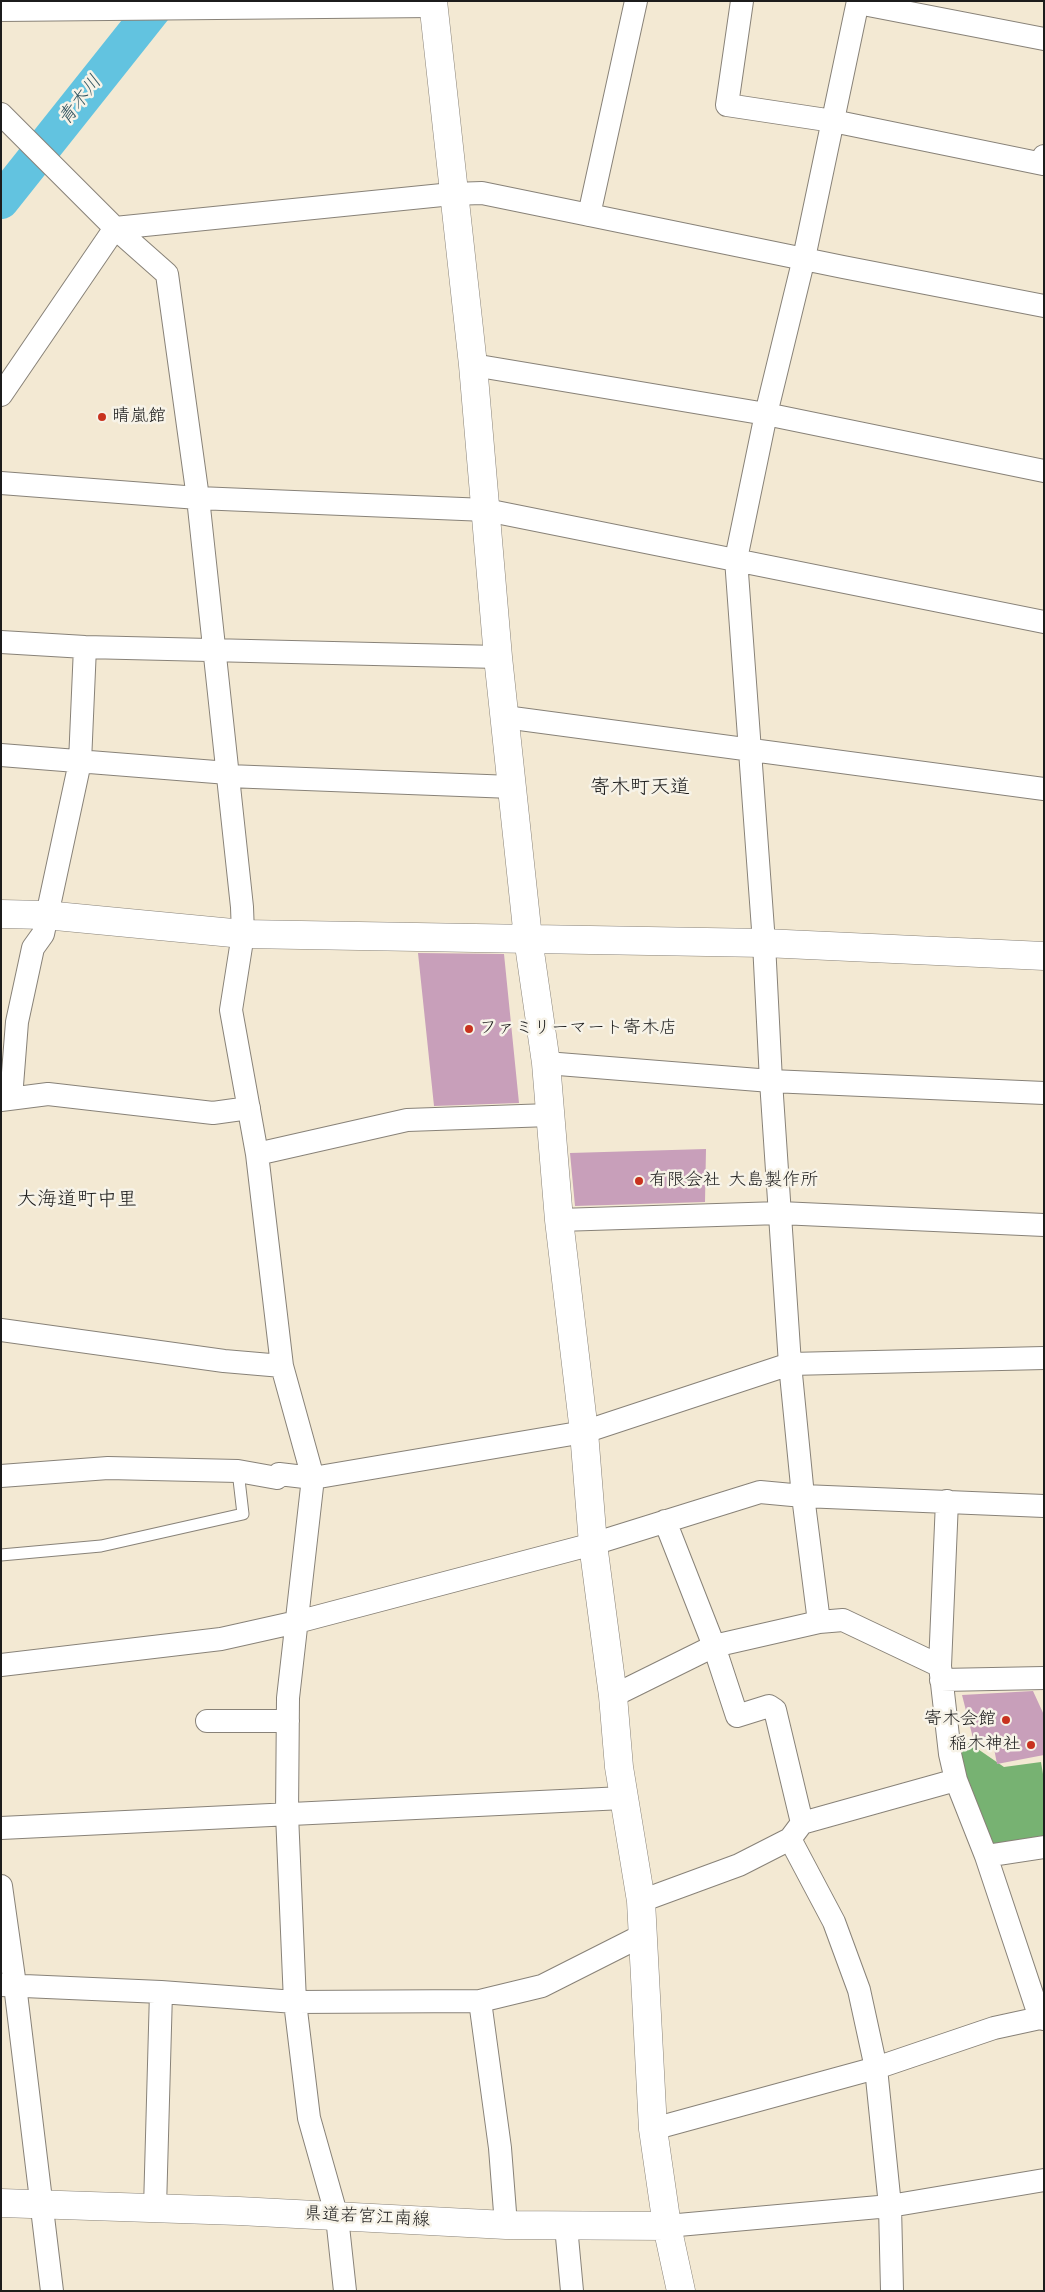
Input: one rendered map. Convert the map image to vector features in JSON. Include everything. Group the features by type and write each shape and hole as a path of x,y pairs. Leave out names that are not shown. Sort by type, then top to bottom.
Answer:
{"street":[{"path":"589,215 636,1"},
{"path":"742,1 727,105 833,121 1043,164 1044,156"},
{"path":"820,1622 803,1496 790,1364 771,1081 764,943 736,559 766,414 804,258 858,2 1044,39"},
{"path":"1,10 433,4 452,194 473,365 504,717 528,938 546,1062 559,1220 584,1432 592,1544 613,1696 623,1798 640,1901 653,2129 667,2226 681,2291"},
{"path":"1,114 115,228 167,274 198,498 228,774 243,934 231,1010 257,1154 282,1366 313,1478 288,1698 287,1814 295,2002 309,2118 337,2217 345,2291"},
{"path":"1,394 115,228 452,194 482,193 1044,306"},
{"path":"473,365 766,414 1044,471"},
{"path":"1,483 198,498 486,510 1044,622"},
{"path":"1,642 85,647 498,657"},
{"path":"85,647 80,762 43,934 32,948 17,1022 6,1099 48,1094 213,1113 249,1108"},
{"path":"504,717 1044,789"},
{"path":"1,755 228,774 512,787"},
{"path":"1,914 46,915 243,934 764,943 1044,956"},
{"path":"546,1062 771,1081 1044,1093"},
{"path":"257,1154 407,1120 550,1115"},
{"path":"559,1220 780,1213 1044,1225"},
{"path":"1,1330 224,1361 282,1366"},
{"path":"1,1476 108,1468 238,1471 277,1478 279,1474 313,1478 584,1432 790,1364 1044,1358"},
{"path":"1,1665 221,1639 297,1622 592,1544 760,1492 803,1496 1044,1506"},
{"path":"653,2129 876,2068 994,2028 1042,2018 986,1856 956,1780 950,1754 940,1673 947,1501"},
{"path":"665,1521 714,1646 737,1716 770,1706 775,1710 796,1831 834,1922 859,1990 876,2068 890,2206 892,2291"},
{"path":"613,1696 714,1646 820,1622 843,1620 940,1673 1044,1678"},
{"path":"207,1721 288,1720"},
{"path":"640,1901 739,1865 796,1831 956,1780"},
{"path":"1,1828 623,1798"},
{"path":"986,1856 1044,1847"},
{"path":"1,1886 8,1985 52,2291"},
{"path":"8,1985 162,1992 295,2002 480,2001 542,1986 643,1935"},
{"path":"155,2208 162,1992"},
{"path":"480,2001 500,2148 506,2225"},
{"path":"667,2226 890,2206 1044,2180"},
{"name":"県道若宮江南線","path":"1,2203 155,2208 506,2225 667,2226"},
{"path":"566,2226 572,2291"}],"lane":[{"path":"1,1555 101,1546 243,1514 238,1471"}],"green space":[{"path":"969,1743 1004,1767 1041,1762 1044,1780 1044,1837 988,1846 959,1773 959,1750"}],"building":[{"name":"ファミリーマート寄木店","path":"418,953 504,954 519,1103 434,1106"},
{"name":"有限会社 大島製作所","path":"706,1149 705,1202 575,1206 570,1153"},
{"name":"寄木会館","path":"1033,1691 1044,1715 1044,1755 997,1764 992,1738 974,1742 962,1695"}],"waterway":[{"name":"青木川","path":"1,201 160,1"}],"place":[{"name":"晴嵐館","path":"102,417"},
{"name":"ファミリーマート寄木店","path":"469,1029"},
{"name":"有限会社 大島製作所","path":"639,1181"},
{"name":"寄木会館","path":"1006,1720"},
{"name":"稲木神社","path":"1031,1745"}],"district":[{"name":"寄木町天道","path":"640,789"},
{"name":"大海道町中里","path":"77,1201"}]}
